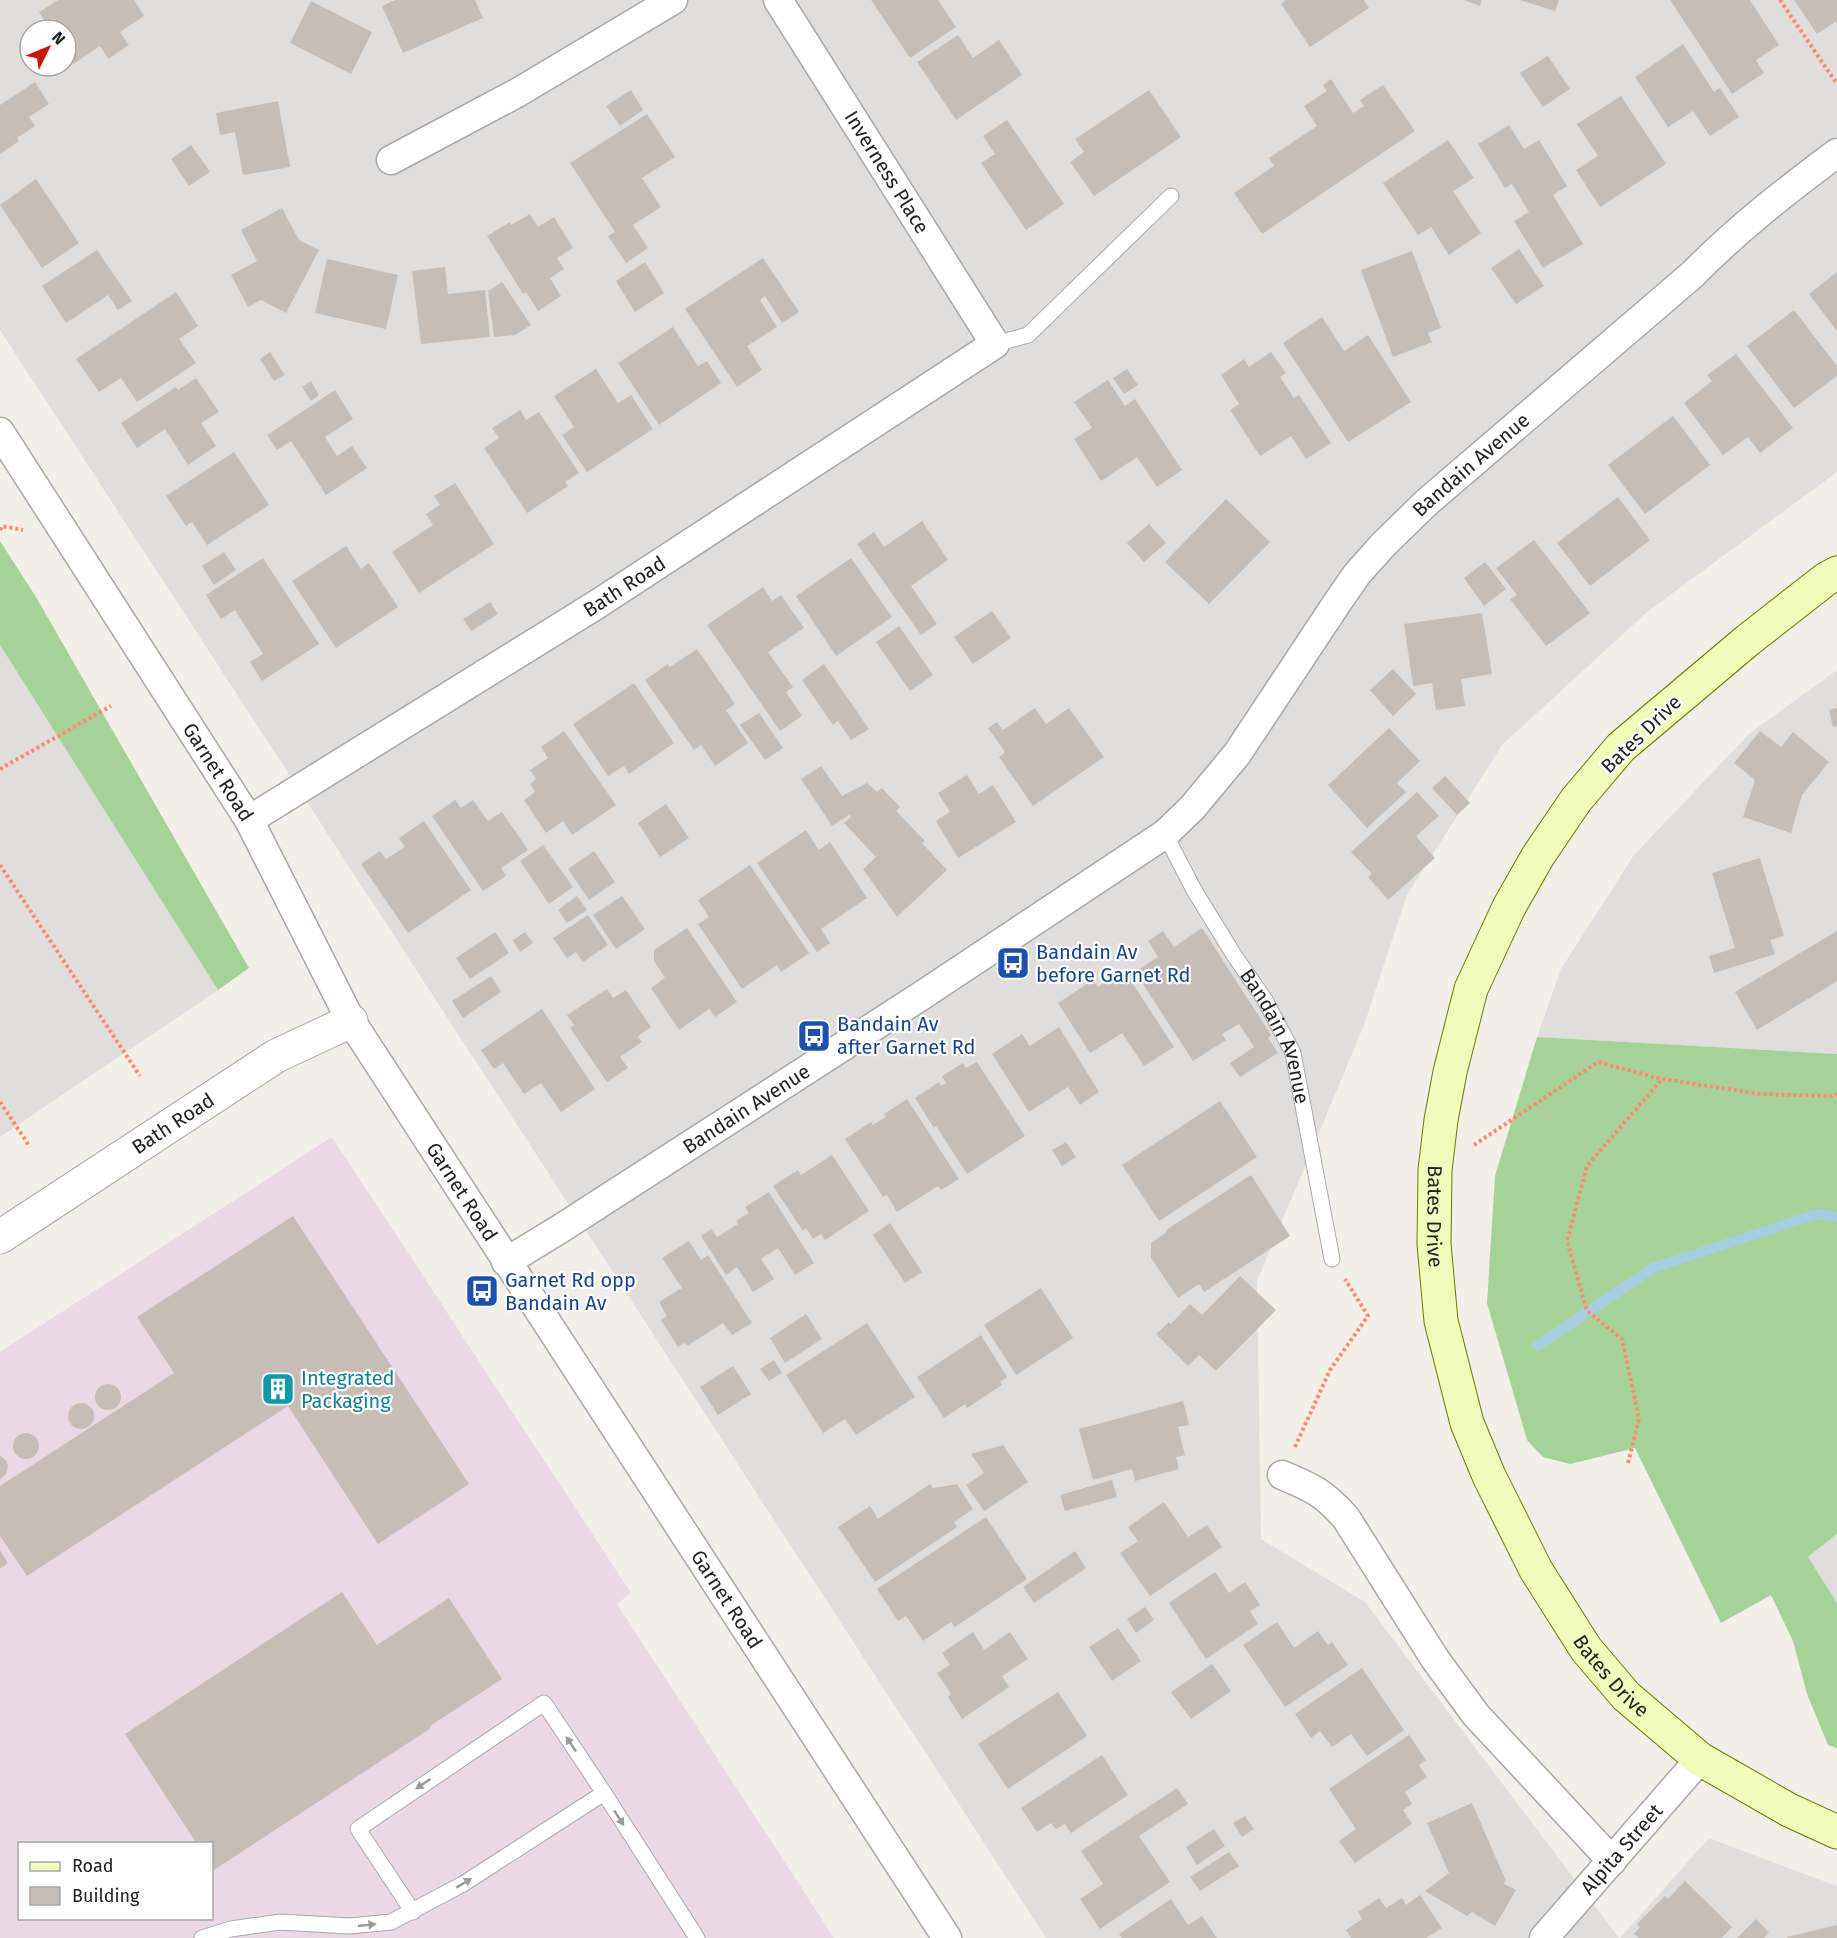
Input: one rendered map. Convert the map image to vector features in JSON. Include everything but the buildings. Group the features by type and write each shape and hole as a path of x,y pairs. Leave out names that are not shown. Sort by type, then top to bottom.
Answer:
{"main road":[{"name":"Bates Drive","path":"1833,573 1748,640 1622,747 1576,800 1538,856 1509,907 1472,988 1450,1072 1441,1120 1435,1170 1434,1244 1441,1321 1467,1423 1489,1476 1536,1570 1586,1649 1626,1696 1700,1759 1790,1810 1837,1832"}],"street":[{"path":"391,160 517,93 673,0"},
{"name":"Inverness Place","path":"778,0 995,344"},
{"name":"Bandain Avenue","path":"506,1262 910,1003 1165,834 1192,808 1237,754 1357,574 1383,545 1426,503 1693,274 1762,210 1837,153"},
{"name":"Bath Road","path":"249,820 596,605 995,344"},
{"name":"Garnet Road","path":"0,432 249,820 351,1021 947,1938"},
{"name":"Bath Road","path":"0,1237 276,1056 351,1021"},
{"path":"1282,1475 1313,1488 1330,1500 1346,1518 1434,1659 1476,1715 1612,1861"},
{"name":"Alpita Street","path":"1544,1938 1700,1759"}],"lane":[{"path":"995,344 1028,335 1171,196"},
{"name":"Bandain Avenue","path":"1165,834 1194,890 1265,1000 1293,1053 1332,1259"},
{"path":"413,1911 358,1828 544,1703 697,1938"},
{"path":"202,1938 231,1929 280,1922 366,1925 391,1922 463,1884 603,1793"},
{"path":"319,1923 329,1938"}],"path":[{"path":"1780,0 1837,84"},
{"path":"0,769 111,706"},
{"path":"0,865 140,1076"},
{"path":"1435,1170 1598,1062 1662,1079 1761,1094 1832,1096 1837,1094"},
{"path":"1628,1463 1639,1419 1622,1339 1587,1311 1567,1241 1587,1166 1662,1079"},
{"path":"0,1102 30,1148"},
{"path":"1282,1475 1330,1370 1368,1316 1332,1259"}],"shaded area":[{"path":"0,0 1837,0 1837,472 1647,612 1502,745 1407,895 1364,1025 1257,1281 1261,1539 1365,1602 1619,1938 1046,1938 0,330"},
{"path":"0,645 218,990 0,1137"},
{"path":"1837,670 1837,1054 1537,1037 1561,969 1634,855 1750,733"},
{"path":"332,1137 631,1593 617,1604 834,1938 0,1938 0,1352"},
{"path":"1837,1534 1837,1603 1808,1557"},
{"path":"1709,1838 1837,1886 1837,1938 1620,1938"}],"green space":[{"path":"0,541 36,597 249,968 218,990 0,645"},
{"path":"1537,1037 1837,1054 1837,1534 1808,1557 1837,1603 1837,1748 1828,1745 1807,1694 1793,1641 1771,1595 1721,1623 1635,1448 1570,1464 1543,1457 1527,1440 1487,1303 1495,1176"}],"waterway":[{"path":"1537,1346 1653,1268 1817,1214 1837,1217"}],"place":[{"name":"Bandain Av before Garnet Rd","path":"1013,963"},
{"name":"Bandain Av after Garnet Rd","path":"814,1036"},
{"name":"Garnet Rd opp Bandain Av","path":"482,1291"},
{"name":"Integrated Packaging","path":"278,1389"}]}
